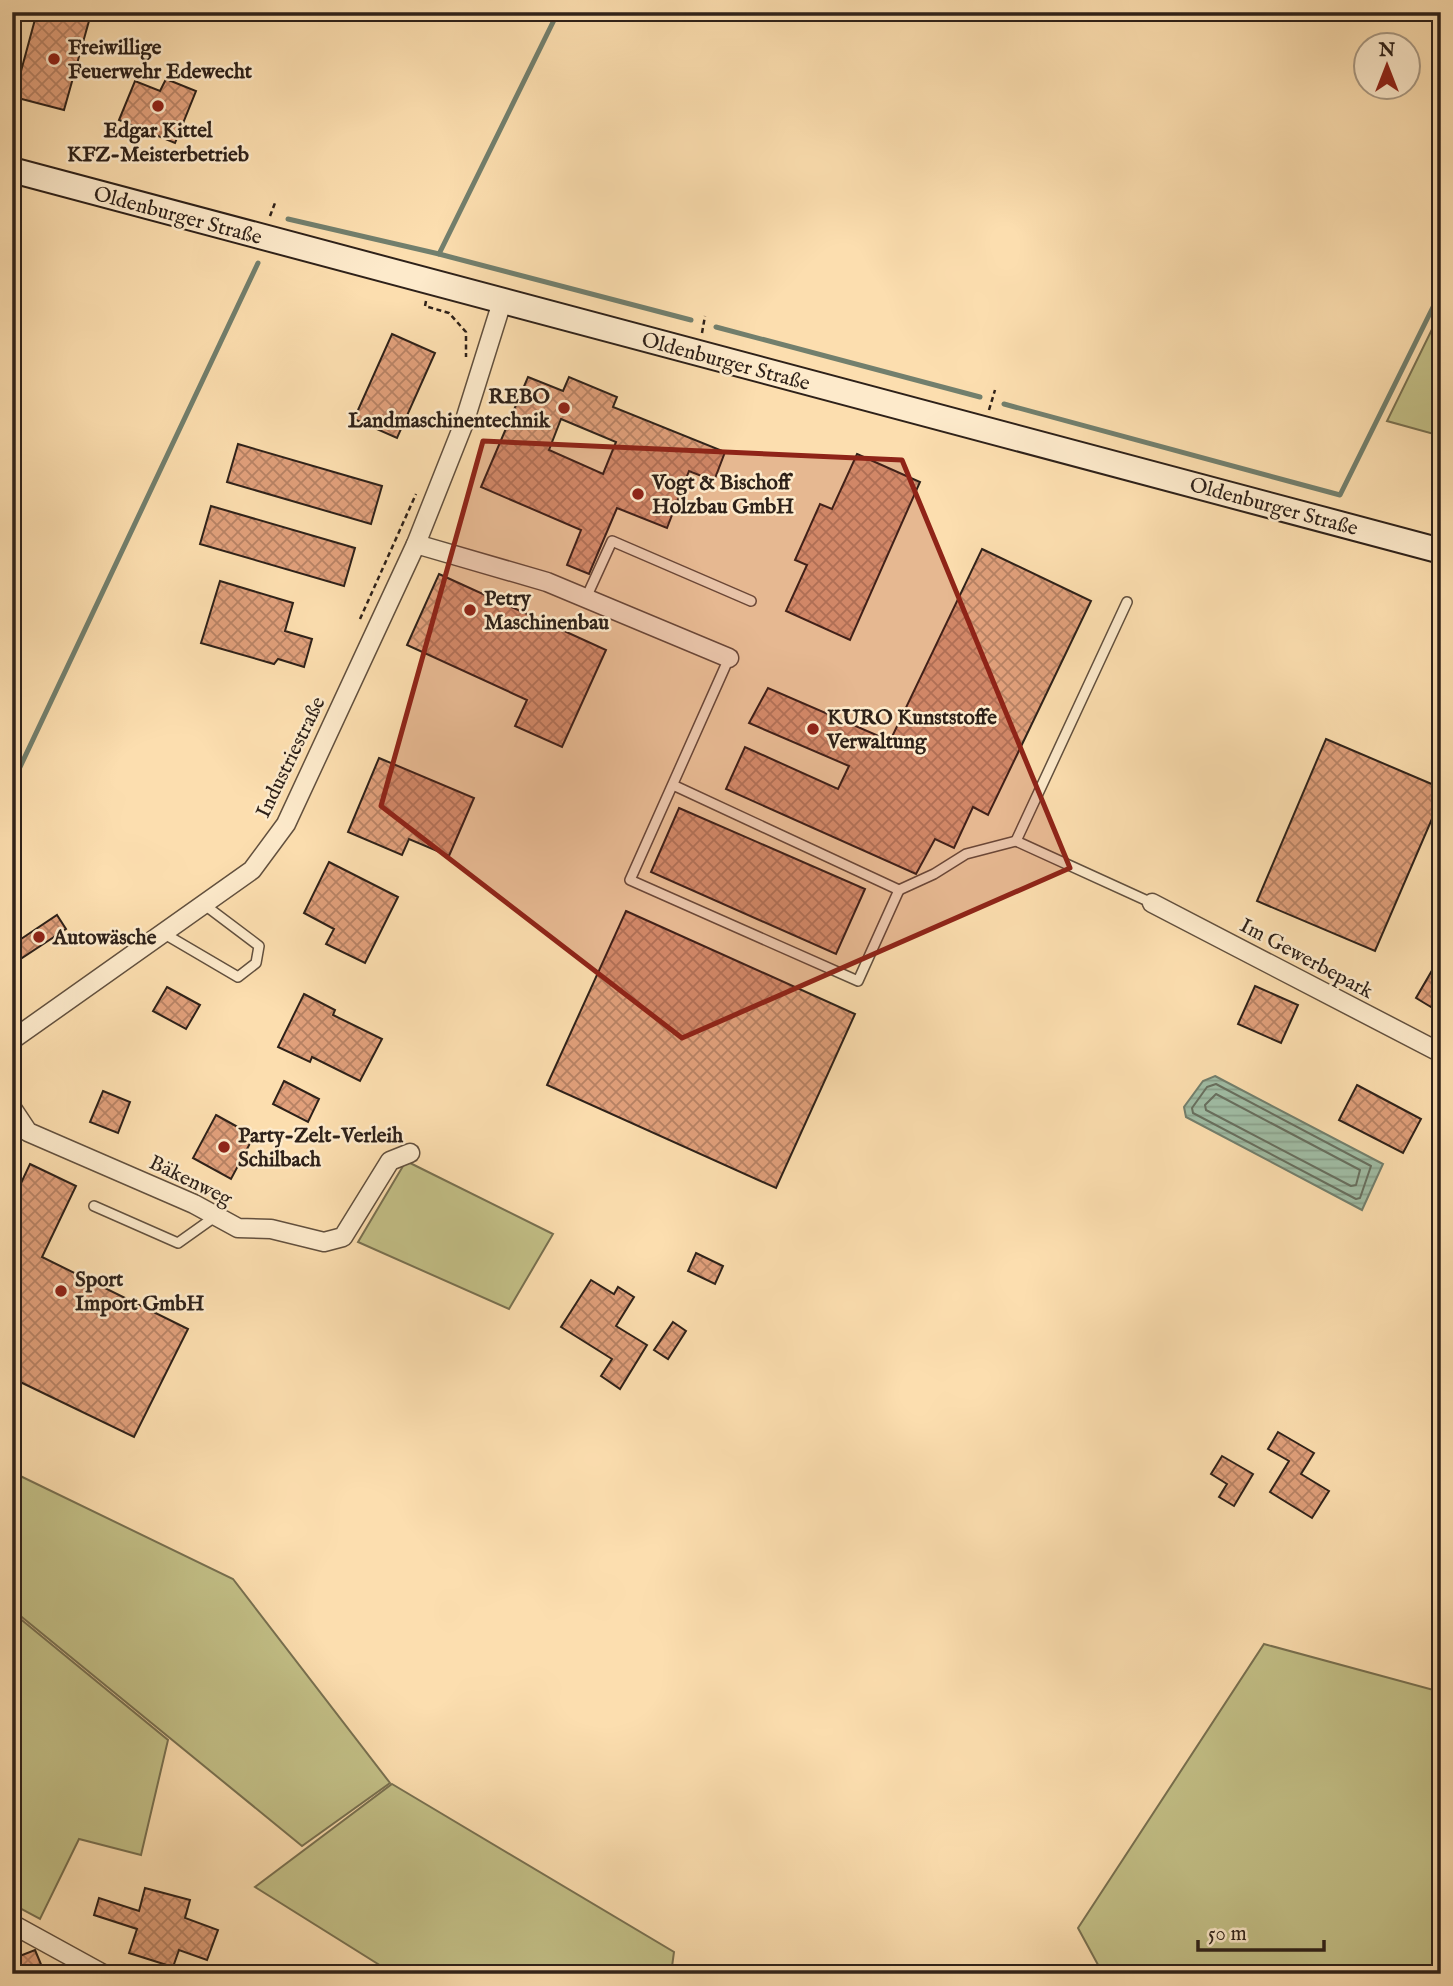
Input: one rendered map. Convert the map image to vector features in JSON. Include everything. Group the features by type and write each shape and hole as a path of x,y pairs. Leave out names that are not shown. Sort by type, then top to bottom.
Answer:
{"main road":[{"name":"Oldenburger Straße","path":"12,170 1441,551"}],"street":[{"name":"Industriestraße","path":"12,1040 163,933 206,906 252,870 286,824 416,544 464,423 502,302"},
{"path":"416,544 547,582 729,658"},
{"name":"Im Gewerbepark","path":"1152,903 1441,1053"},
{"name":"Bäkenweg","path":"12,1108 28,1132 194,1203 238,1228 271,1229 324,1242 342,1237 390,1161 410,1153"},
{"path":"12,1924 103,1974"}],"lane":[{"path":"586,598 612,541 751,601"},
{"path":"1016,841 1127,602"},
{"path":"729,658 630,880 858,981 899,890 934,874 966,854 1016,841 1152,903"},
{"path":"673,785 899,890"},
{"path":"163,933 238,977 256,963 259,946 206,906"},
{"path":"94,1206 178,1243 216,1216"}],"path":[{"path":"268,224 275,202"},
{"path":"433,284 425,306 449,313 466,332 464,367"},
{"path":"700,339 705,316"},
{"path":"988,414 995,390"},
{"path":"355,631 417,491"}],"highlighted area":[{"path":"483,441 902,460 1070,868 682,1038 381,806"}],"shaded area":[{"path":"1441,311 1441,436 1387,421"},
{"path":"406,1161 553,1234 509,1309 358,1242"},
{"path":"12,1472 233,1579 390,1783 302,1846 12,1609"},
{"path":"12,1612 168,1740 141,1855 79,1839 40,1919 12,1904"},
{"path":"1264,1644 1441,1692 1441,1974 1233,1974 1232,1969 1209,1974 1103,1974 1078,1928"},
{"path":"392,1784 674,1952 671,1974 394,1974 255,1887"}],"water":[{"path":"1215,1076 1383,1164 1362,1210 1186,1117 1184,1107 1203,1081"}],"building":[{"path":"37,12 60,12 89,21 64,110 14,97"},
{"name":"Edgar Kittel KFZ-Meisterbetrieb","path":"166,79 196,91 175,143 119,120 135,81 160,91"},
{"path":"392,334 435,353 397,438 354,419"},
{"path":"528,377 563,391 569,377 617,397 613,407 725,452 714,481 689,471 667,528 617,508 589,574 567,565 581,530 481,487","holes":["561,419 616,442 603,474 549,450"]},
{"path":"238,444 382,486 371,524 227,482"},
{"path":"857,454 920,482 850,640 786,611 807,565 795,560 820,504 832,509"},
{"path":"211,506 355,548 344,586 200,544"},
{"path":"982,549 1091,601 988,815 973,807 954,848 935,839 916,874 726,789 745,747 838,789 849,766 749,723 768,688 890,741"},
{"name":"Petry Maschinenbau","path":"439,574 606,650 562,747 515,726 527,700 407,645"},
{"path":"220,581 293,603 285,631 312,639 304,667 278,659 274,664 201,643"},
{"path":"1326,739 1441,788 1441,798 1375,951 1257,901"},
{"path":"379,758 474,798 449,856 409,839 402,855 348,832"},
{"path":"679,808 865,889 836,954 651,872"},
{"path":"329,862 398,897 365,963 326,944 334,929 304,913"},
{"path":"626,911 855,1014 776,1188 547,1085"},
{"name":"Autowäsche","path":"57,915 66,929 19,960 12,945"},
{"path":"1441,955 1441,1013 1416,998"},
{"path":"1255,986 1298,1005 1281,1043 1238,1024"},
{"path":"167,987 200,1005 186,1029 153,1011"},
{"path":"304,994 335,1010 333,1015 382,1039 360,1081 312,1057 310,1062 278,1047"},
{"path":"284,1081 319,1099 308,1122 273,1104"},
{"path":"1357,1085 1421,1119 1403,1153 1339,1120"},
{"path":"103,1091 130,1102 118,1133 90,1122"},
{"name":"Party-Zelt-Verleih Schilbach","path":"216,1115 254,1136 231,1179 193,1158"},
{"name":"Sport Import GmbH","path":"30,1164 76,1186 42,1257 188,1329 134,1437 12,1378 12,1202"},
{"path":"696,1253 723,1266 715,1284 688,1271"},
{"path":"591,1280 614,1294 618,1287 634,1297 616,1326 647,1345 620,1389 601,1376 612,1359 561,1327"},
{"path":"673,1322 686,1331 668,1359 654,1350"},
{"path":"1278,1432 1314,1453 1301,1474 1329,1491 1312,1518 1270,1492 1289,1461 1268,1449"},
{"path":"1222,1456 1253,1474 1234,1506 1219,1497 1227,1484 1211,1474"},
{"path":"145,1888 190,1900 185,1918 218,1930 207,1960 179,1950 173,1967 129,1953 137,1929 94,1915 99,1898 139,1911"},
{"path":"35,1950 45,1974 12,1974 12,1959"}],"waterway":[{"path":"288,219 439,254 558,12"},
{"path":"439,254 691,320"},
{"path":"12,784 258,263"},
{"path":"1004,404 1340,495 1441,291"},
{"path":"716,327 980,397"}],"place":[{"name":"Freiwillige Feuerwehr Edewecht","path":"54,59"},
{"name":"Edgar Kittel KFZ-Meisterbetrieb","path":"158,106"},
{"name":"REBO Landmaschinentechnik","path":"564,408"},
{"name":"Vogt & Bischoff Holzbau GmbH","path":"638,494"},
{"name":"Petry Maschinenbau","path":"470,610"},
{"name":"KURO Kunststoffe Verwaltung","path":"813,729"},
{"name":"Autowäsche","path":"39,937"},
{"name":"Party-Zelt-Verleih Schilbach","path":"224,1147"},
{"name":"Sport Import GmbH","path":"61,1291"}]}
